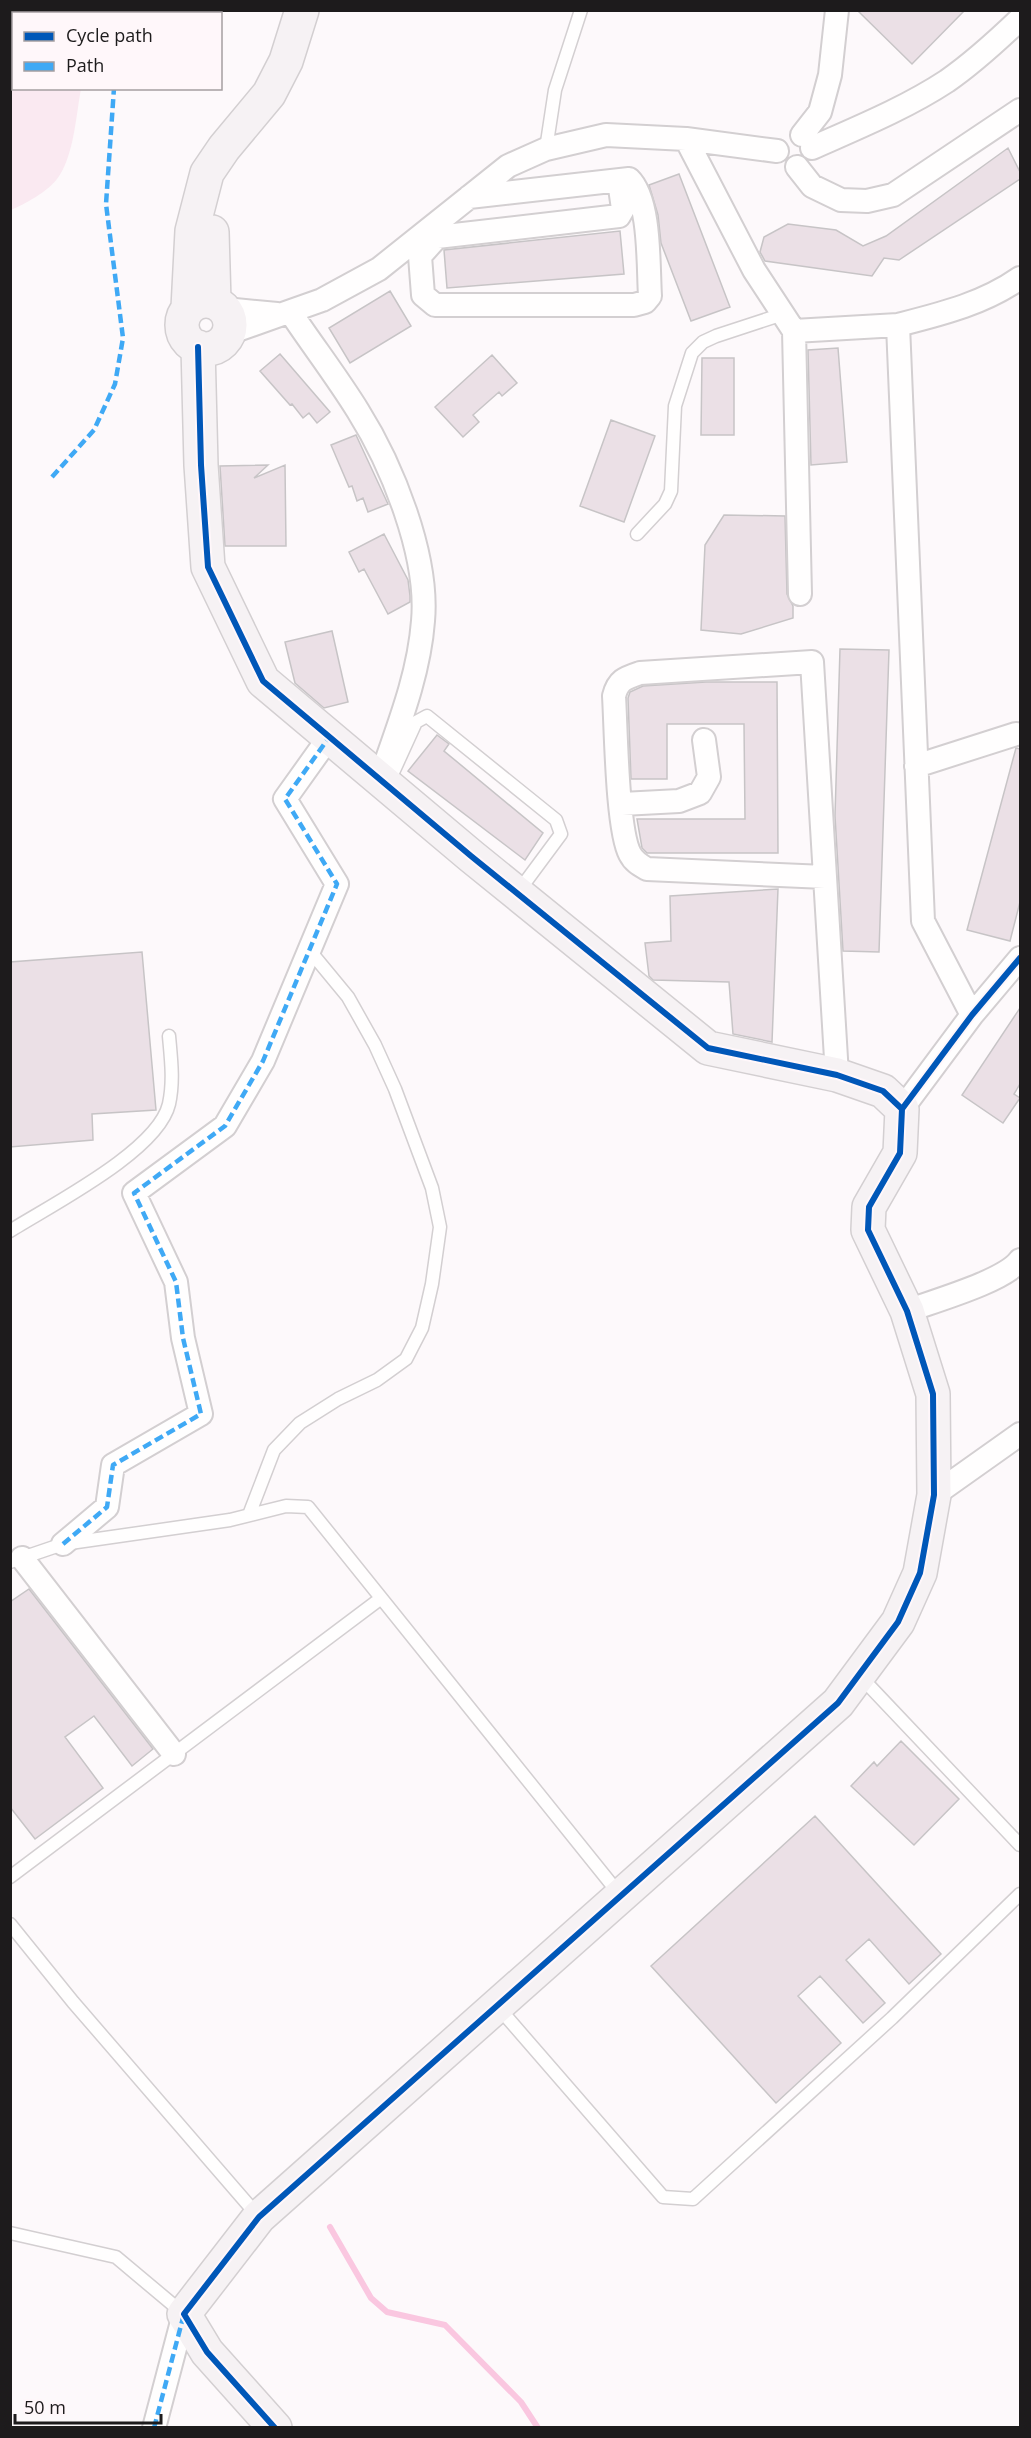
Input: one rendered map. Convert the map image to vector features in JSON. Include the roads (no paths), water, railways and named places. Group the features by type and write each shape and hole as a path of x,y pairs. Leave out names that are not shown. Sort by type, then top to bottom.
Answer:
{"street":[{"path":"302,10 286,61 269,94 207,173 192,231 214,313 217,347 198,347 201,465 208,567 263,681 517,893 708,1048 837,1075 883,1091 902,1109"},
{"path":"797,167 805,164 811,157 807,142 820,112 830,75 837,10"},
{"path":"777,151 785,137 793,134 807,142 860,127 946,81 991,47 1020,19"},
{"path":"777,151 782,160 797,167 812,186 841,200 867,201 893,195 1020,110"},
{"path":"214,313 287,314 322,300 379,269 508,166 546,149 606,135 686,139 777,151"},
{"path":"686,139 754,270 788,323 800,594"},
{"path":"469,197 629,179 634,184 645,220 650,296 645,302 634,305 435,305 427,301 423,295 420,256 437,237 619,216 623,209 619,181"},
{"path":"788,323 898,326 962,308 997,294 1020,278"},
{"path":"287,314 358,411 391,477 423,578 423,621 413,681 384,782"},
{"path":"898,326 923,921 972,1015"},
{"path":"825,877 648,869 636,863 629,853 622,804 614,696 617,684 624,678 655,672 812,662 837,1075"},
{"path":"916,766 1016,734"},
{"path":"63,1544 107,1507 113,1465 201,1414 183,1338 176,1282 134,1193 225,1126 263,1061 337,884 285,800 330,736"},
{"path":"622,804 679,801 700,793 709,777 705,740"},
{"path":"154,2427 184,2314 259,2217 838,1703 898,1622 920,1573 934,1495 933,1394 907,1311 868,1230 869,1207 900,1153 902,1109 972,1015 1020,958"},
{"path":"907,1311 985,1282 1015,1267 1020,1260"},
{"path":"934,1495 1020,1434"},
{"path":"16,1560 174,1754"},
{"path":"184,2314 207,2352 275,2427"}],"lane":[{"path":"546,149 555,90 581,10"},
{"path":"637,534 665,504 671,491 675,406 692,353 703,342 716,336 788,323"},
{"path":"384,782 416,722 426,716 556,820 561,834 517,893"},
{"path":"249,1515 274,1450 300,1423 338,1399 377,1380 406,1359 422,1328 432,1284 440,1227 432,1188 375,1045 348,997 310,951"},
{"path":"10,1231 119,1162 140,1147 157,1128 168,1106 173,1075 169,1036"},
{"path":"16,1560 63,1544 249,1515 286,1506 308,1507 621,1896"},
{"path":"10,1877 380,1599"},
{"path":"859,1675 1020,1845"},
{"path":"498,2006 663,2198 693,2199 892,2019 1020,1894"},
{"path":"10,1924 73,2002 259,2217"},
{"path":"10,2233 116,2257 184,2314"}],"waterway":[{"path":"330,2227 371,2298 387,2312 445,2325 521,2402 538,2428"}]}
